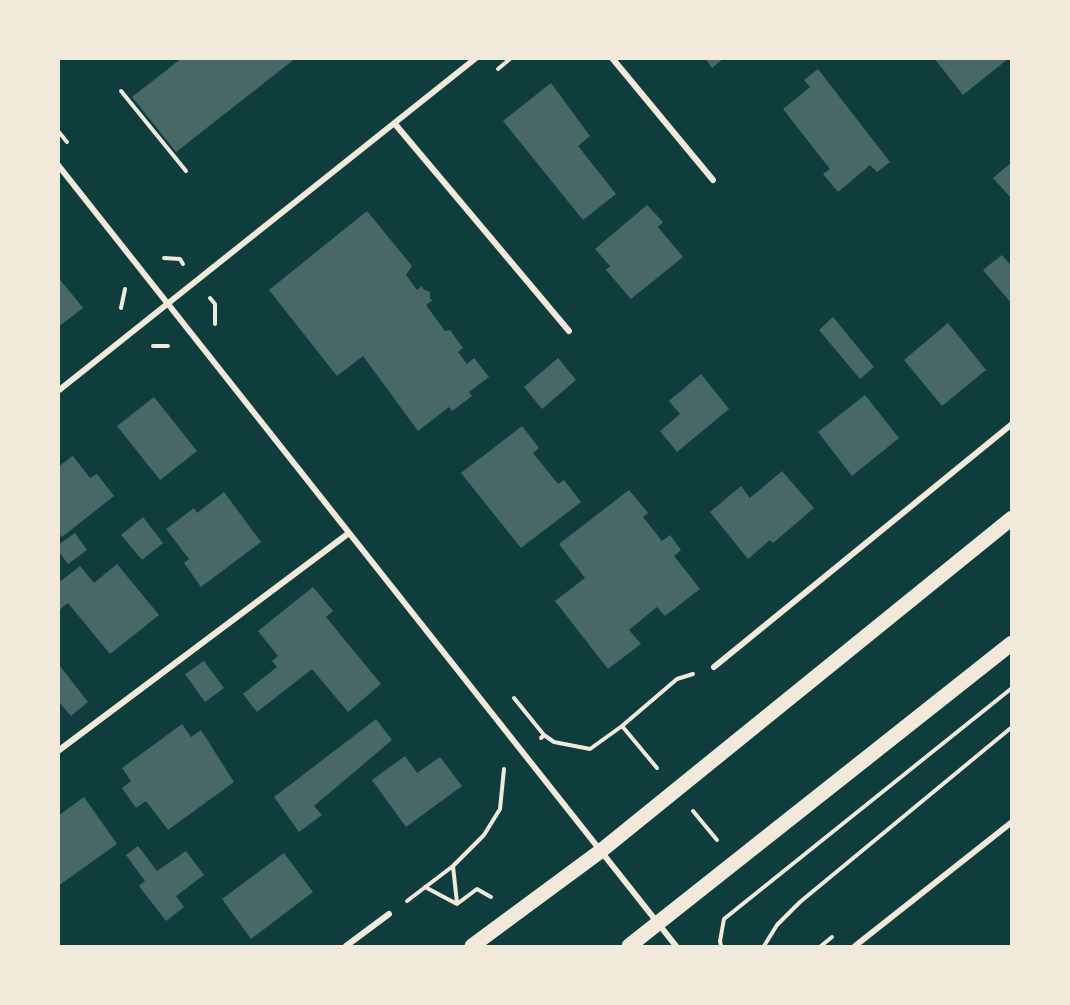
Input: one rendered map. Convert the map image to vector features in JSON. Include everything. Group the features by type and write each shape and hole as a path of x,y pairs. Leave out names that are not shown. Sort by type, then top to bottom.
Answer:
{"main road":[{"path":"472,946 602,850 1011,518"},
{"path":"629,946 1011,643"}],"street":[{"path":"58,391 476,58"},
{"path":"612,58 713,180"},
{"path":"395,124 569,332"},
{"path":"58,165 676,946"},
{"path":"714,667 1011,424"},
{"path":"58,751 349,533"},
{"path":"855,946 1011,822"},
{"path":"346,946 389,914"}],"path":[{"path":"121,90 186,171"},
{"path":"116,315 124,305 125,290 143,273 166,260"},
{"path":"621,726 677,679 714,667"},
{"path":"721,946 724,920 1011,688"},
{"path":"765,946 777,926 801,902 1011,727"},
{"path":"389,914 453,866 484,835 500,809 504,793 504,765 523,751"},
{"path":"453,866 457,904"}],"building":[{"path":"182,58 296,58 176,152 132,97"},
{"path":"705,58 724,58 712,68"},
{"path":"934,58 1009,58 963,95"},
{"path":"818,69 890,162 877,172 870,165 838,192 823,174 830,169 783,109 810,87 804,80"},
{"path":"551,83 590,136 578,146 616,194 583,220 503,121"},
{"path":"1012,162 1012,199 993,178"},
{"path":"647,205 663,222 658,227 683,257 631,299 606,270 610,266 595,249"},
{"path":"367,211 412,266 406,275 417,290 422,286 430,292 430,299 433,300 426,305 445,331 450,330 463,348 458,352 467,364 474,358 489,377 469,392 472,396 452,411 449,407 418,431 363,356 337,376 269,290"},
{"path":"1002,255 1012,267 1012,304 983,270"},
{"path":"58,277 83,308 58,327"},
{"path":"833,317 874,367 860,379 819,330"},
{"path":"948,323 986,370 942,406 904,360"},
{"path":"558,358 576,380 542,409 524,387"},
{"path":"701,374 729,409 677,452 660,431 680,414 669,401"},
{"path":"865,395 899,438 852,476 818,432"},
{"path":"154,397 197,451 160,480 117,426"},
{"path":"522,426 539,448 533,453 558,484 564,480 581,502 521,548 461,473"},
{"path":"73,456 90,478 97,474 114,496 62,537 58,532 58,467"},
{"path":"782,471 814,508 773,543 770,540 748,559 710,512 741,486 750,498"},
{"path":"629,490 648,513 643,517 662,541 670,535 681,550 674,556 700,589 665,616 657,607 629,630 641,644 608,669 555,601 585,578 559,544"},
{"path":"224,492 261,542 201,587 184,563 189,559 166,529 194,508 197,513"},
{"path":"143,517 163,543 142,560 121,535"},
{"path":"75,533 87,550 68,564 58,551 58,545"},
{"path":"117,564 159,615 110,654 68,603 58,611 58,583 80,566 94,583"},
{"path":"313,587 333,611 326,617 381,684 348,712 312,669 257,712 243,694 277,667 272,661 278,656 258,631"},
{"path":"204,661 224,688 205,702 185,674"},
{"path":"60,666 88,702 71,716 58,701"},
{"path":"376,719 392,740 314,806 322,815 299,832 274,797"},
{"path":"182,724 191,737 201,730 234,782 168,830 146,801 136,808 122,788 131,781 122,768"},
{"path":"405,756 417,773 440,757 462,786 406,827 372,780"},
{"path":"84,797 117,844 58,886 58,816"},
{"path":"138,846 157,871 186,851 204,875 176,896 184,907 166,921 139,886 145,881 126,855"},
{"path":"284,853 313,892 251,939 222,899"}]}
